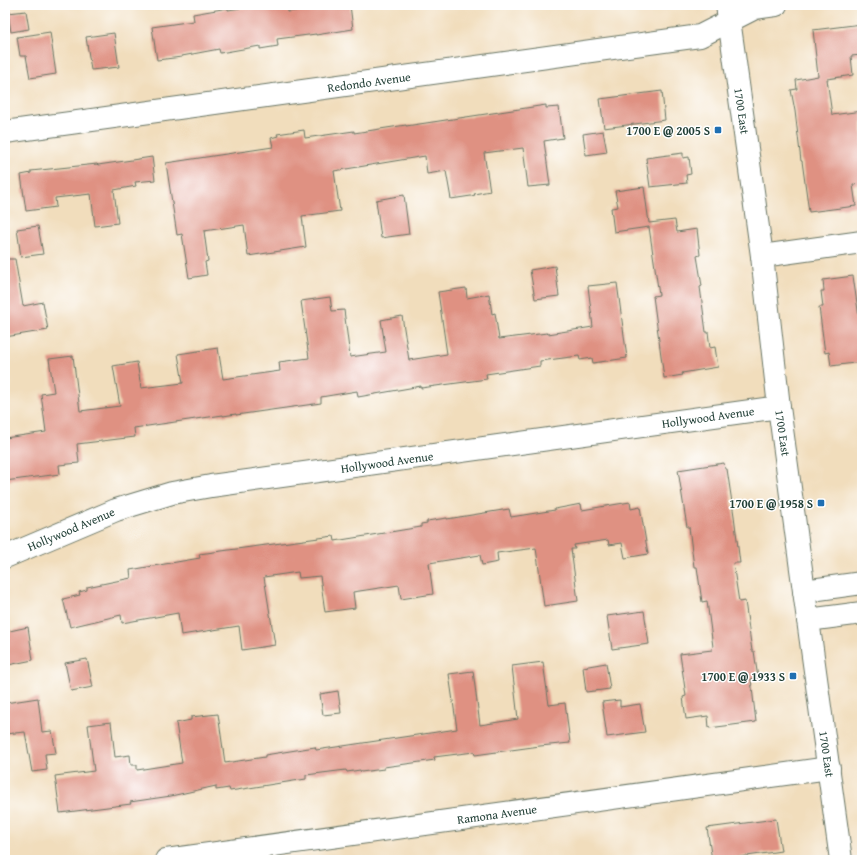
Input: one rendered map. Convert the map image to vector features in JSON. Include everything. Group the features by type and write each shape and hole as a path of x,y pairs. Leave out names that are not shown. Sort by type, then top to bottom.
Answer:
{"street":[{"name":"Redondo Avenue","path":"5,132 700,36 729,14 776,5"},
{"name":"1700 East","path":"729,14 762,256 779,407 841,860"},
{"path":"762,256 862,242"},
{"name":"Hollywood Avenue","path":"5,557 116,510 172,493 211,486 779,407"},
{"path":"804,591 862,583"},
{"path":"808,620 862,613"},
{"name":"Ramona Avenue","path":"166,860 829,768"}],"building":[{"path":"260,5 287,5 288,12 334,5 350,5 353,29 277,39 278,46 260,49 260,46 220,53 219,49 182,57 157,60 152,27 194,21 193,14 228,8 228,10"},
{"path":"26,11 29,29 11,32 8,13"},
{"path":"862,24 862,55 851,56 853,75 827,79 832,115 862,111 862,184 853,185 856,206 809,212 791,90 797,89 796,80 818,76 813,30"},
{"path":"50,32 56,74 30,78 26,56 20,56 17,37"},
{"path":"114,33 119,67 91,70 86,37"},
{"path":"662,91 665,120 604,128 600,99"},
{"path":"546,105 546,108 559,107 563,138 544,141 550,185 528,187 523,148 484,153 490,191 451,199 446,171 427,174 425,156 334,171 340,211 302,216 306,247 248,256 244,225 204,231 208,261 205,262 207,275 189,278 182,234 177,235 166,163 273,147 271,138 278,136 277,134 304,130 305,138 354,131 354,133"},
{"path":"603,131 607,152 586,155 583,134"},
{"path":"683,153 683,158 689,157 691,174 686,175 687,183 650,187 646,158"},
{"path":"152,157 155,180 135,182 136,186 114,190 118,223 95,226 91,194 55,198 56,207 26,211 21,175 31,173 31,171 98,165"},
{"path":"644,187 649,223 675,220 677,232 697,229 700,255 697,256 702,286 700,287 706,332 708,332 710,348 715,347 718,367 682,373 683,375 664,378 653,296 659,295 649,227 614,232 611,208 618,207 615,191"},
{"path":"404,195 409,234 381,238 376,200"},
{"path":"38,226 43,254 21,257 17,229"},
{"path":"5,259 15,259 23,306 43,302 48,330 5,337"},
{"path":"555,266 559,296 535,299 530,270"},
{"path":"853,276 862,338 862,362 831,366 829,352 825,353 819,307 823,307 821,291 824,291 823,280"},
{"path":"617,283 627,358 593,363 592,358 580,360 579,356 540,361 540,366 486,374 487,379 421,388 421,386 358,397 357,391 321,397 321,403 134,428 135,437 77,444 79,463 59,465 60,474 5,481 5,438 46,432 41,394 54,392 49,359 73,356 80,411 120,406 113,366 137,362 141,388 183,383 178,354 218,348 223,379 280,371 279,362 309,358 301,301 330,297 332,311 344,310 350,357 386,352 381,320 402,316 409,360 447,354 438,292 466,288 467,298 489,294 492,314 495,313 499,339 548,334 593,327 588,286"},
{"path":"724,463 725,469 727,469 740,563 733,563 739,602 745,601 752,651 754,651 758,678 751,679 756,722 709,728 708,716 686,719 683,697 686,696 680,654 712,650 713,647 707,601 702,602 697,567 694,567 689,527 687,527 678,470"},
{"path":"630,502 631,509 640,507 648,554 625,558 622,543 609,545 608,540 574,545 575,549 571,549 578,601 544,606 536,548 497,553 498,562 482,565 480,555 429,563 433,594 401,599 399,585 353,592 355,608 325,612 320,576 299,578 298,572 264,577 275,645 242,650 239,626 181,635 178,613 122,623 121,615 70,627 63,599 80,595 79,592 87,590 87,587 131,578 130,570 200,558 199,554 334,536 335,541 421,527 421,524 427,523 427,521 509,509 511,517 581,504 582,510"},
{"path":"644,611 649,644 612,649 607,616"},
{"path":"28,627 33,660 8,665 5,647 5,632"},
{"path":"87,659 93,687 71,691 65,663"},
{"path":"543,662 549,705 565,703 570,743 475,755 474,752 434,757 435,760 384,767 384,769 361,772 360,770 347,772 346,770 306,775 306,779 230,791 229,788 216,790 216,786 171,796 130,802 131,804 60,813 55,776 94,771 88,725 111,722 115,757 130,755 131,765 137,765 137,770 182,763 176,723 191,720 191,717 218,714 225,763 315,747 316,750 457,729 449,674 473,671 480,725 518,719 512,666"},
{"path":"606,663 610,689 586,692 583,667"},
{"path":"338,691 341,713 323,715 320,694"},
{"path":"38,698 42,732 52,731 56,753 45,754 47,770 32,772 25,732 5,734 5,703"},
{"path":"620,700 620,707 640,704 645,732 607,737 602,702"},
{"path":"776,819 781,851 712,860 707,828"}],"place":[{"name":"1700 E @ 2005 S","path":"718,130"},
{"name":"1700 E @ 1958 S","path":"821,503"},
{"name":"1700 E @ 1933 S","path":"793,676"}]}
